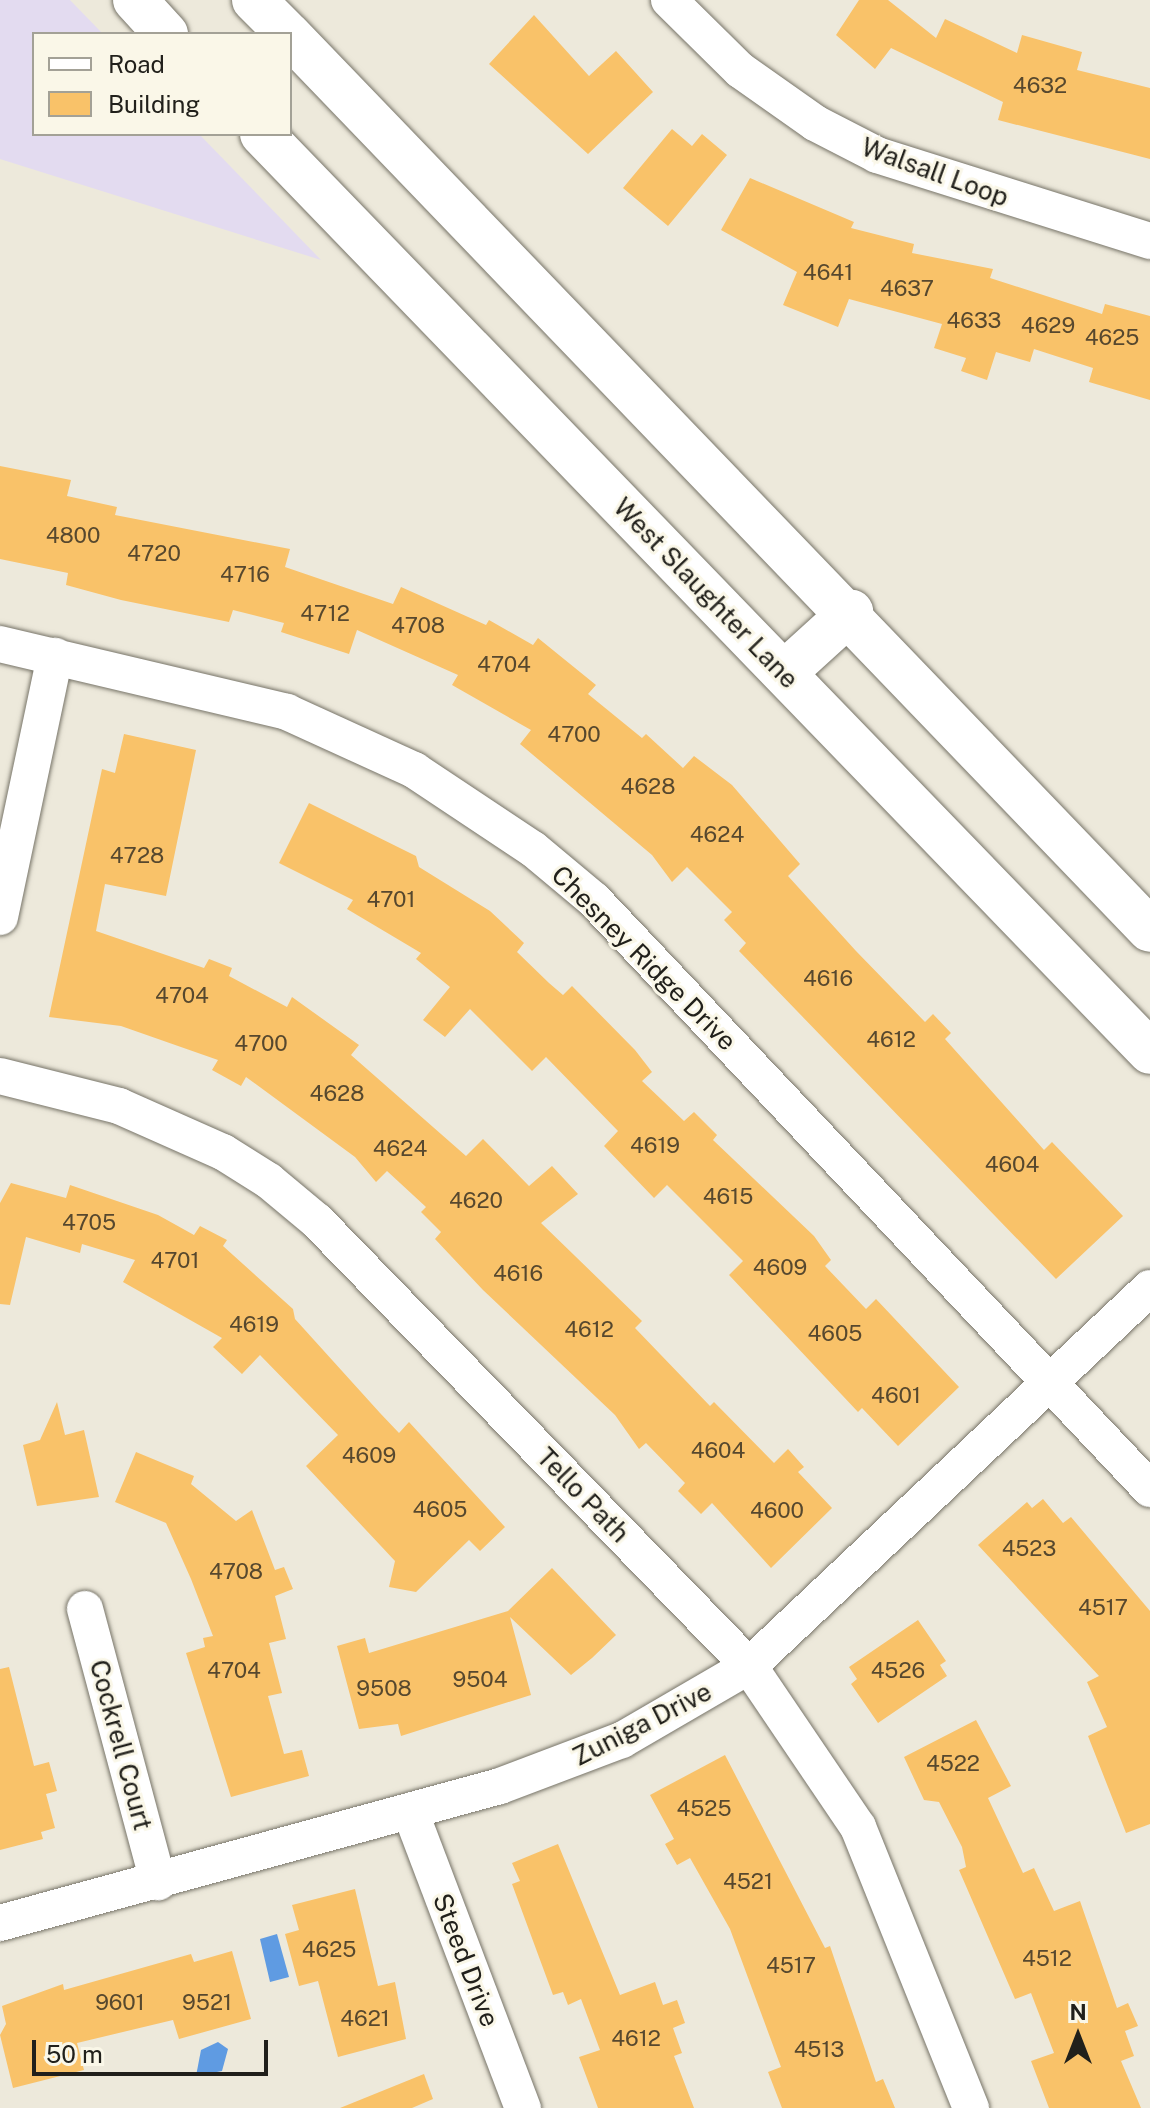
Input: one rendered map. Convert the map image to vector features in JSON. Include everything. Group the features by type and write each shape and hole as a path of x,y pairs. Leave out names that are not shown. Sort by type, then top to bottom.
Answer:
{"main road":[{"path":"135,0 164,32"},
{"path":"254,0 286,32"},
{"path":"292,38 851,612 1150,930"},
{"name":"West Slaughter Lane","path":"264,136 1150,1052"},
{"path":"784,673 851,612"}],"street":[{"name":"Walsall Loop","path":"669,0 740,70 815,123 877,155 1150,241"},
{"name":"Chesney Ridge Drive","path":"0,644 287,712 414,770 498,824 594,900 1054,1381 1150,1489"},
{"path":"0,917 55,656"},
{"name":"Tello Path","path":"0,1076 119,1106 223,1152 269,1181 317,1221 749,1666 858,1827 971,2108"},
{"name":"Zuniga Drive","path":"0,1923 500,1786 622,1740 749,1666 1150,1288"},
{"name":"Cockrell Court","path":"85,1609 158,1882"},
{"name":"Steed Drive","path":"410,1811 523,2108"}],"shaded area":[{"path":"0,0 70,0 101,32 32,32 32,136 201,136 321,260 0,159"}],"water":[{"path":"277,1934 289,1977 270,1982 260,1939"},
{"path":"218,2042 228,2049 222,2071 196,2076 201,2050"}],"building":[{"path":"859,0 888,0 936,38 945,19 1017,53 1022,35 1082,52 1077,70 1150,88 1150,159 998,120 1003,102 891,48 875,69 836,35"},
{"path":"534,15 589,76 616,51 653,92 588,154 489,64"},
{"path":"672,129 692,146 702,134 727,155 668,226 623,188"},
{"path":"750,178 854,222 851,228 914,244 912,253 993,269 990,278 1102,314 1105,304 1150,316 1150,400 1089,382 1093,368 1034,349 1030,362 996,352 987,380 961,371 966,358 934,348 942,324 849,299 838,327 783,305 797,272 721,230"},
{"path":"0,466 71,480 67,496 117,507 115,515 290,549 285,567 393,604 401,587 486,625 489,620 533,645 538,638 596,685 588,694 642,738 646,734 683,768 694,756 732,785 800,864 788,876 856,951 925,1022 933,1014 951,1033 945,1039 1044,1150 1052,1142 1123,1216 1056,1279 739,951 746,943 724,920 732,912 687,867 672,882 652,855 520,744 531,730 452,685 458,675 357,630 349,654 281,632 284,623 233,610 229,622 121,600 66,585 68,573 0,559"},
{"path":"124,734 196,750 166,896 105,884 96,931 204,968 209,959 232,968 229,976 287,1007 292,997 359,1045 351,1055 466,1156 483,1139 529,1186 552,1166 578,1194 541,1223 642,1321 635,1328 710,1406 714,1402 774,1463 788,1449 804,1467 798,1472 832,1508 771,1568 712,1503 701,1514 678,1491 685,1483 646,1443 639,1449 615,1415 483,1290 435,1239 441,1232 421,1212 426,1207 387,1171 376,1182 355,1157 246,1077 241,1086 212,1070 218,1060 121,1026 49,1017 102,769 115,773"},
{"path":"309,803 416,856 419,867 490,911 524,943 517,952 549,983 563,995 572,986 635,1050 652,1072 642,1081 684,1121 694,1112 717,1135 713,1140 814,1236 831,1260 825,1266 866,1309 876,1299 959,1387 898,1446 862,1408 858,1412 729,1275 743,1261 667,1185 654,1198 604,1146 618,1131 546,1057 532,1071 470,1009 445,1037 423,1020 450,987 416,959 421,953 347,909 353,900 279,863"},
{"path":"11,1183 66,1198 70,1185 158,1215 194,1235 200,1226 227,1240 223,1246 293,1309 295,1319 399,1433 409,1422 505,1527 480,1551 469,1540 416,1592 389,1587 395,1561 306,1466 338,1435 260,1355 242,1374 213,1347 222,1338 123,1282 135,1260 82,1244 80,1253 26,1237 10,1305 0,1304 0,1203"},
{"path":"57,1402 65,1435 84,1430 99,1497 37,1506 23,1445 40,1440"},
{"path":"136,1452 194,1476 191,1484 236,1521 252,1510 275,1570 284,1567 293,1589 275,1596 286,1639 269,1643 282,1693 268,1696 284,1754 302,1750 309,1776 231,1797 186,1653 205,1647 203,1638 213,1636 191,1579 166,1523 115,1502"},
{"path":"1043,1499 1063,1523 1071,1517 1150,1611 1150,1824 1126,1833 1088,1736 1107,1727 1087,1682 1099,1676 978,1545 1027,1502 1032,1508"},
{"path":"552,1568 616,1635 592,1658 571,1675 510,1617 531,1695 401,1736 398,1724 359,1729 337,1646 365,1638 369,1653 508,1611"},
{"path":"918,1620 946,1661 940,1665 947,1676 878,1723 851,1684 857,1679 849,1667"},
{"path":"9,1667 34,1766 49,1762 57,1791 46,1794 55,1828 41,1832 43,1839 0,1850 0,1669"},
{"path":"976,1720 1011,1786 988,1798 1023,1873 1034,1868 1054,1911 1080,1901 1117,2008 1128,2003 1138,2026 1125,2031 1134,2056 1121,2061 1141,2108 1049,2108 1031,2061 1054,2053 1031,1993 1015,1999 959,1870 966,1867 962,1847 939,1802 924,1800 904,1757"},
{"path":"725,1755 825,1948 830,1946 876,2082 883,2079 895,2108 782,2108 768,2072 781,2067 730,1929 690,1858 677,1865 665,1844 674,1839 650,1795"},
{"path":"558,1844 620,1995 655,1982 663,2005 677,2000 685,2023 673,2028 682,2053 674,2056 694,2108 598,2108 579,2057 600,2050 581,1999 568,2005 563,1992 553,1995 512,1884 520,1881 512,1863"},
{"path":"355,1889 378,1986 395,1982 406,2039 338,2057 318,1981 299,1986 285,1934 299,1930 292,1905"},
{"path":"232,1951 251,2019 179,2039 173,2020 77,2043 84,2070 13,2088 0,2035 6,2024 2,2006 63,1984 64,1990 191,1954 194,1962"},
{"path":"424,2074 433,2099 412,2108 340,2108"}]}
